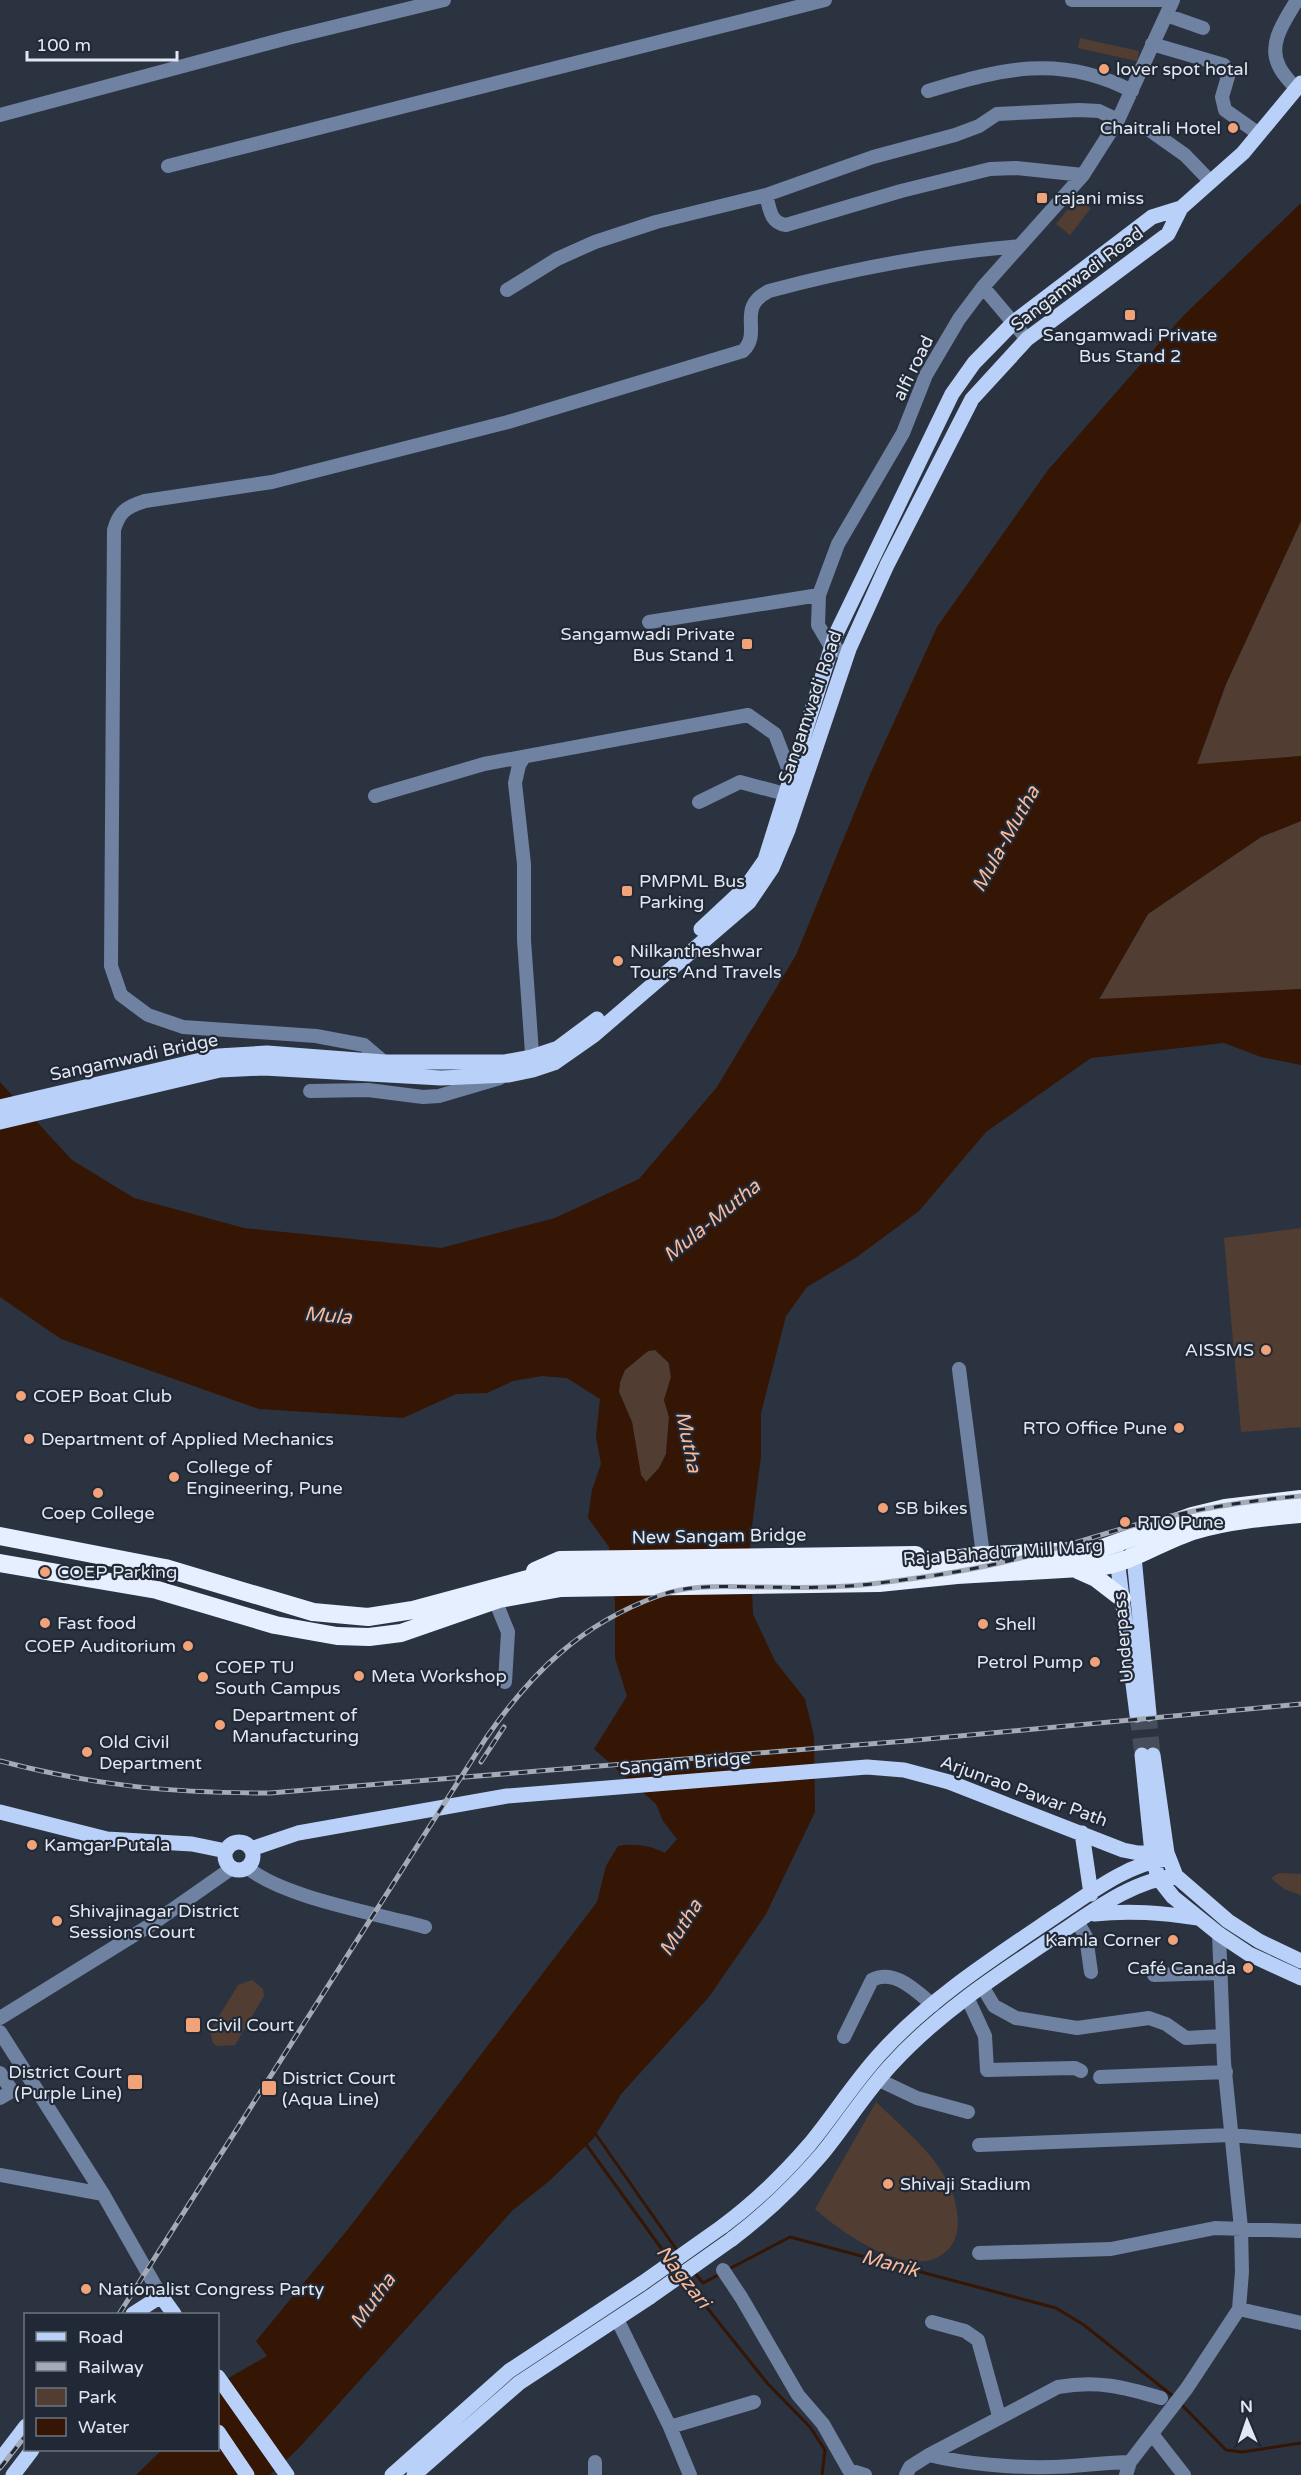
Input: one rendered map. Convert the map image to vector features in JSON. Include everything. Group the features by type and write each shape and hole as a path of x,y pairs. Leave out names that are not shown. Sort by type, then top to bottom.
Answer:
{"highway":[{"name":"Raja Bahadur Mill Marg","path":"878,1569 983,1555 1097,1550 1192,1516 1225,1508 1301,1499"},
{"name":"Raja Bahadur Mill Marg","path":"878,1569 912,1572 1078,1569 1126,1561 1196,1530 1228,1522 1301,1514"},
{"path":"0,1536 165,1568 278,1603 340,1616 368,1617 413,1610 524,1578 561,1574 878,1569"},
{"name":"Raja Bahadur Mill Marg","path":"912,1572 983,1555"},
{"path":"0,1563 157,1590 275,1625 337,1636 369,1637 402,1633 495,1600 525,1593 561,1574"},
{"name":"New Sangam Bridge","path":"561,1574 878,1569"},
{"path":"1078,1569 1096,1578 1122,1598"}],"main road":[{"name":"Sangamwadi Road","path":"507,1069 554,1062 594,1035 749,902 762,886 788,830 847,654 887,566 972,399 1026,339 1168,234 1181,208 1243,153 1299,86"},
{"name":"Sangamwadi Road","path":"532,1064 558,1048 616,1004 746,887 765,860 831,647 952,394 974,363 1014,322 1152,217 1181,208"},
{"name":"Sangamwadi Bridge","path":"0,1122 185,1070 218,1056 267,1053 383,1070 507,1069"},
{"name":"Sangamwadi Bridge","path":"0,1107 185,1070"},
{"path":"1124,1542 1126,1561"},
{"name":"Underpass","path":"1126,1561 1143,1714 1122,1598 1126,1561"},
{"path":"1148,1755 1158,1878 1173,1897 1219,1934 1250,1954 1301,1978"},
{"name":"Arjunrao Pawar Path","path":"867,1767 903,1770 949,1782 1124,1850 1157,1852"},
{"name":"Sangam Bridge","path":"251,1849 298,1833 507,1796 867,1767"},
{"path":"0,1812 107,1839 192,1844 226,1851"},
{"path":"1082,1833 1091,1894"},
{"path":"238,1842 251,1849 252,1857 239,1867 226,1862 226,1851 230,1845 238,1842"},
{"path":"1157,1852 1176,1876 1228,1921 1258,1941 1301,1961"},
{"path":"646,2291 781,2173 809,2145 880,2054 933,2005 993,1960 1157,1852"},
{"path":"392,2475 509,2371 732,2239 794,2183 821,2155 879,2080 914,2043 967,1997 1111,1900 1158,1878 1176,1876"},
{"path":"1082,1918 1142,1911 1200,1918"},
{"path":"781,2173 794,2183"},
{"path":"136,2313 160,2296 171,2313"},
{"path":"414,2475 519,2384 617,2319 628,2302"},
{"path":"219,2378 287,2475"},
{"path":"0,2460 24,2429"},
{"path":"219,2433 247,2475"},
{"path":"13,2475 31,2451"}],"street":[{"path":"0,115 288,38 444,0"},
{"path":"168,166 825,0"},
{"path":"1072,0 1172,0"},
{"name":"alfi road","path":"831,647 818,625 819,595 838,544 903,433 926,375 959,319 983,287 1083,175 1118,120 1172,0"},
{"path":"1297,0 1280,28 1276,53 1278,66 1299,86"},
{"path":"1166,15 1203,28"},
{"path":"1152,44 1224,65 1229,73 1222,104 1225,110 1258,134"},
{"path":"928,91 1005,71 1048,68 1085,70 1132,90"},
{"path":"507,290 557,259 596,242 656,222 766,195 873,157 955,135 979,126 997,114 1079,110 1099,111 1118,120"},
{"path":"1151,131 1179,150 1211,182"},
{"path":"766,195 773,219 778,224 786,225 901,191 990,169 1016,168 1083,175"},
{"path":"383,1070 364,1045 316,1036 183,1027 148,1015 121,995 111,966 114,531 118,515 128,507 145,501 272,482 508,422 743,351 748,346 750,337 752,307 756,298 769,291 907,261 965,251 1020,246"},
{"path":"983,287 1026,339"},
{"path":"649,622 819,595"},
{"path":"831,647 847,654"},
{"path":"375,796 484,764 748,715 775,734 791,776"},
{"path":"524,757 519,765 515,783 524,855 524,940 532,1064"},
{"path":"699,802 741,783 785,794"},
{"path":"310,1091 368,1090 423,1097 439,1096 507,1069"},
{"path":"959,1369 983,1555"},
{"path":"495,1600 508,1632 505,1682"},
{"path":"0,2018 239,1867 267,1882 304,1895 425,1927"},
{"path":"1082,1918 1091,1972"},
{"path":"929,2455 957,2462 1051,2468 1099,2462 1128,2469 1187,2388 1239,2309 1242,2272 1241,2228 1223,2036 1219,1934"},
{"path":"1154,1975 1220,1973"},
{"path":"844,2037 873,1980 880,1976 888,1974 903,1982 933,2005"},
{"path":"982,1986 994,2006 1016,2018 1077,2028 1149,2019 1167,2024 1186,2038 1223,2036"},
{"path":"967,1997 985,2036 987,2070 1074,2068 1081,2071"},
{"path":"0,2032 103,2194 160,2296"},
{"path":"1100,2077 1226,2072"},
{"path":"0,2073 12,2091 0,2098"},
{"path":"879,2080 917,2098 968,2112"},
{"path":"979,2145 1231,2135 1301,2141"},
{"path":"0,2175 103,2194"},
{"path":"979,2253 1111,2249 1204,2230 1241,2228 1301,2231"},
{"path":"725,2274 798,2395 823,2424 849,2470 865,2475"},
{"path":"1239,2309 1301,2323"},
{"path":"617,2319 670,2427 690,2475"},
{"path":"932,2322 965,2331 978,2340 999,2416"},
{"path":"906,2475 910,2467 929,2455 1042,2393 1076,2384 1119,2385 1161,2398"},
{"path":"670,2427 754,2402"},
{"path":"1152,2434 1184,2475"}],"green space":[{"path":"1080,38 1139,51 1137,61 1078,48"},
{"path":"1077,198 1091,208 1070,235 1056,224"},
{"path":"1301,521 1301,756 1197,765 1226,684"},
{"path":"1301,821 1301,989 1099,1000 1148,914 1261,837"},
{"name":"AISSMS","path":"1301,1228 1301,1427 1241,1432 1224,1238"},
{"path":"655,1350 668,1362 671,1377 664,1400 669,1417 666,1454 659,1468 647,1482 641,1476 632,1422 619,1392 625,1370 648,1351"},
{"path":"1279,1873 1301,1874 1301,1895 1284,1889 1271,1878"},
{"path":"252,1980 263,1989 264,1996 235,2045 217,2046 213,2043 210,2031 238,1985"},
{"name":"Shivaji Stadium","path":"876,2102 931,2157 941,2170 954,2197 957,2216 956,2235 951,2246 937,2257 920,2261 901,2259 882,2253 862,2243 815,2209"}],"water":[{"path":"1301,203 1301,521 1226,684 1197,764 1301,756 1301,821 1261,837 1148,914 1099,999 1301,989 1301,1065 1261,1057 1224,1043 1091,1058 986,1132 919,1211 857,1257 807,1287 786,1316 761,1413 761,1456 750,1542 753,1614 775,1661 805,1699 814,1736 815,1812 766,1914 709,1997 622,2093 593,2139 548,2182 513,2210 298,2449 270,2475 136,2475 161,2451 219,2451 219,2383 267,2356 256,2341 349,2228 597,1902 606,1866 618,1846 642,1845 665,1853 677,1839 663,1821 656,1804 594,1749 627,1696 615,1658 615,1603 609,1547 588,1518 592,1490 601,1464 596,1437 600,1399 567,1378 542,1376 513,1381 487,1393 456,1394 403,1418 259,1409 61,1339 0,1297 0,1082 72,1160 134,1198 244,1228 441,1248 555,1218 639,1179 717,1087 796,955 869,777 937,627 1048,470 1184,315","holes":["655,1350 669,1363 671,1377 664,1400 669,1417 666,1454 659,1468 646,1482 641,1475 632,1422 619,1392 620,1382 625,1370 648,1351"]}],"waterway":[{"name":"Manik","path":"595,2133 679,2253"},
{"name":"Nagzari","path":"585,2143 669,2259"},
{"name":"Manik","path":"727,2270 790,2237 1056,2308 1084,2325 1174,2397"},
{"name":"Manik","path":"694,2272 703,2283 722,2273"},
{"name":"Nagzari","path":"684,2279 768,2384 810,2427 825,2450 822,2475"},
{"name":"Manik","path":"1181,2404 1226,2450 1242,2452 1301,2443"}],"tunnel":[{"path":"1149,1714 1153,1755"},
{"path":"1137,1715 1142,1755"}],"railway":[{"path":"120,2313 486,1738 503,1714 540,1671 582,1636 630,1607 684,1589 837,1587 925,1577 1021,1558 1179,1514 1231,1504 1301,1496"},
{"path":"0,1761 69,1777 134,1786 200,1792 270,1793 906,1741 1301,1704"},
{"path":"481,1762 504,1727"},
{"path":"0,2468 24,2438"}],"place":[{"name":"lover spot hotal","path":"1104,69"},
{"name":"Chaitrali Hotel","path":"1233,128"},
{"name":"rajani miss","path":"1042,198"},
{"name":"Sangamwadi Private Bus Stand 2","path":"1130,315"},
{"name":"Sangamwadi Private Bus Stand 1","path":"747,644"},
{"name":"PMPML Bus Parking","path":"627,891"},
{"name":"Nilkantheshwar Tours And Travels","path":"618,961"},
{"name":"AISSMS","path":"1266,1350"},
{"name":"COEP Boat Club","path":"21,1396"},
{"name":"RTO Office Pune","path":"1179,1428"},
{"name":"Department of Applied Mechanics","path":"29,1439"},
{"name":"College of Engineering, Pune","path":"174,1477"},
{"name":"Coep College","path":"98,1493"},
{"name":"SB bikes","path":"883,1508"},
{"name":"RTO Pune","path":"1125,1522"},
{"name":"COEP Parking","path":"45,1572"},
{"name":"Fast food","path":"45,1623"},
{"name":"Shell","path":"983,1624"},
{"name":"COEP Auditorium","path":"188,1646"},
{"name":"Petrol Pump","path":"1095,1662"},
{"name":"Meta Workshop","path":"359,1676"},
{"name":"COEP TU South Campus","path":"203,1677"},
{"name":"Department of Manufacturing","path":"220,1725"},
{"name":"Old Civil Department","path":"87,1752"},
{"name":"Kamgar Putala","path":"32,1845"},
{"name":"Shivajinagar District Sessions Court","path":"57,1921"},
{"name":"Kamla Corner","path":"1173,1940"},
{"name":"Café Canada","path":"1248,1968"},
{"name":"Civil Court","path":"193,2025"},
{"name":"District Court (Purple Line)","path":"135,2082"},
{"name":"District Court (Aqua Line)","path":"269,2088"},
{"name":"Shivaji Stadium","path":"888,2184"},
{"name":"Nationalist Congress Party","path":"86,2289"}],"water label":[{"name":"Mula-Mutha","path":"1006,839"},
{"name":"Mula-Mutha","path":"712,1221"},
{"name":"Mula","path":"328,1316"},
{"name":"Mutha","path":"688,1442"},
{"name":"Mutha","path":"681,1928"},
{"name":"Mutha","path":"373,2301"}]}
